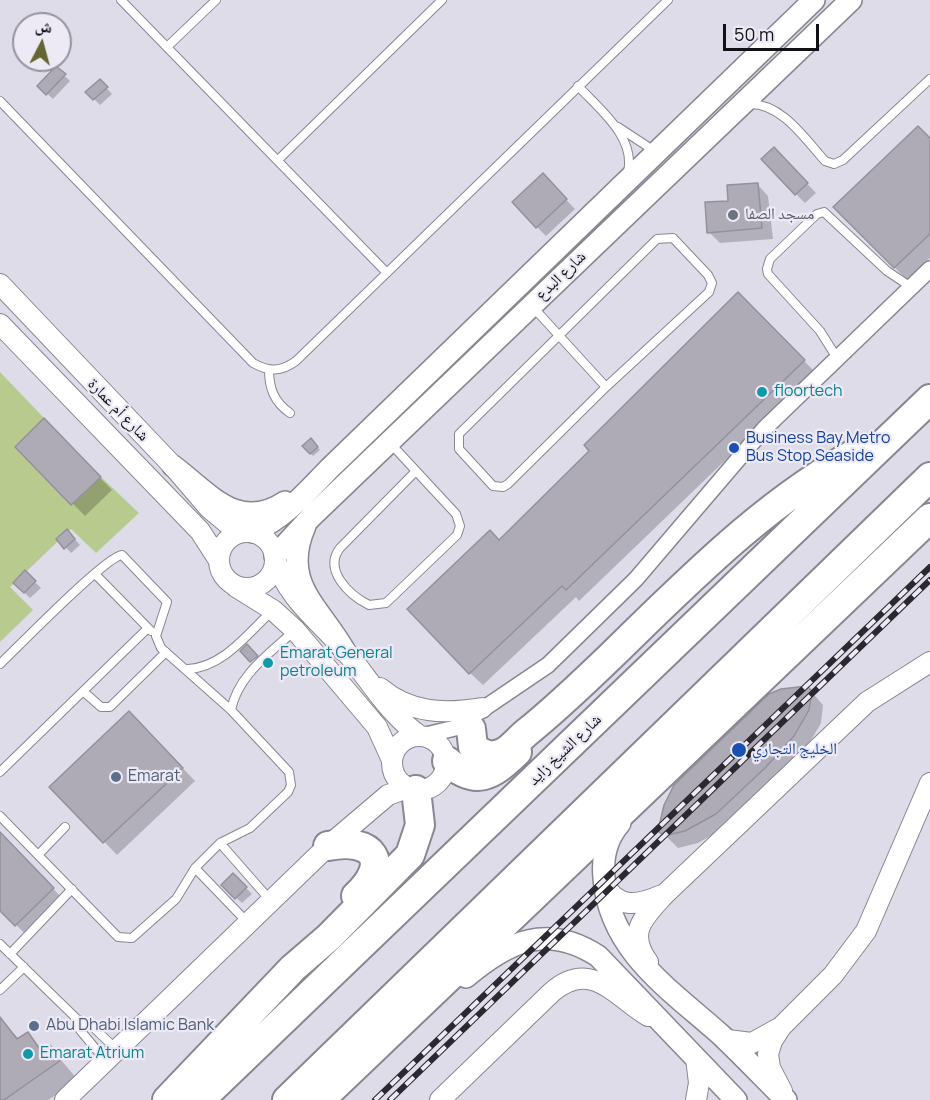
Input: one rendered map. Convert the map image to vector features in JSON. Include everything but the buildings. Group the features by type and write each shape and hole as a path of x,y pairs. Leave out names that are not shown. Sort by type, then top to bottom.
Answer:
{"highway":[{"name":"شارع الشيخ زايد","path":"200,1100 930,399"},
{"path":"477,718 473,747 482,754 492,756 507,750 544,721 670,598 775,507 831,466 894,434"},
{"path":"287,1100 930,477"},
{"path":"320,1100 643,790 660,778 928,522"},
{"path":"447,760 464,774 473,777 492,773 527,742 544,721"},
{"path":"167,1100 175,1089 293,968 329,937 411,855 420,825 411,789"},
{"path":"328,846 345,843 361,846 373,857 375,865 370,882 337,915 329,937"}],"main road":[{"name":"شارع البدع","path":"246,533 283,515 814,0"},
{"name":"شارع البدع","path":"275,557 311,517 851,0"},
{"path":"616,223 625,204 659,169 661,161 656,152"},
{"path":"173,466 227,508 250,514 276,507 328,469"},
{"path":"311,517 298,547 299,581 310,602 331,627 344,651"},
{"path":"660,778 618,824 608,841 603,860 604,884 609,908 623,939 646,969 727,1040 787,1100"},
{"path":"395,1028 417,1019 483,963 504,951 536,938 554,937 576,942 598,956 736,1100"}],"street":[{"path":"65,1100 328,846 388,795 411,789 424,790 438,783 443,776 447,760 477,718 508,692 548,665 636,579 744,449 930,268"},
{"name":"شارع أم عمارة","path":"0,284 173,466 209,508 246,533"},
{"name":"شارع أم عمارة","path":"0,324 200,531 218,559"},
{"path":"411,789 396,777 392,761 377,728 295,630 273,610 236,587 221,573 218,559 227,540 246,533 266,540 289,590 366,677 391,711 421,736 438,743 447,760"},
{"path":"236,587 252,588 260,585 271,574 275,557"},
{"path":"666,986 643,956 637,940 640,923 665,894 867,702 930,662"},
{"path":"909,675 930,673"},
{"path":"366,677 393,698 414,708 477,718"},
{"path":"328,846 342,826 369,797 392,761 398,745 404,740 449,730 477,718 508,692"},
{"path":"727,1040 752,1043 781,1026 833,975 866,932 930,783"},
{"path":"604,884 613,896 626,903 641,904 665,894"},
{"path":"440,1100 552,992 570,980 591,979 601,982 662,1024"},
{"path":"781,1026 772,1041 769,1061 772,1074 787,1100"},
{"path":"696,1058 699,1083 696,1100"}],"lane":[{"path":"121,0 387,273"},
{"path":"167,48 216,0"},
{"path":"278,160 442,0"},
{"path":"2,105 253,363 270,370 286,368 296,361 668,0"},
{"path":"742,104 759,104 772,108 825,161 834,164 843,160 930,79"},
{"path":"578,86 612,123 656,152"},
{"path":"612,123 628,153 625,182"},
{"path":"837,358 820,331 768,274 770,259 817,214 824,212 883,267 910,287"},
{"path":"673,238 708,275 712,283 709,292 606,387 503,487 493,486 459,449 459,434 657,239 673,238"},
{"path":"531,305 606,387"},
{"path":"270,370 269,384 275,398 280,406 290,413"},
{"path":"390,443 456,514 460,522 459,531 386,603 369,605 350,591 336,574 333,560 340,548 416,471"},
{"path":"0,664 115,557 125,557 167,602 156,636"},
{"path":"0,816 118,936 132,938 180,894 195,868 220,843 250,828 288,792 291,784 289,772 231,710 188,669 166,652 156,636 95,574"},
{"path":"188,669 207,666 223,657 273,610"},
{"path":"0,772 148,628"},
{"path":"231,710 244,679 295,630"},
{"path":"84,692 101,707 110,707 166,652"},
{"path":"39,854 65,827"},
{"path":"220,843 271,901"},
{"path":"195,868 249,923"},
{"path":"10,954 72,889"},
{"path":"0,944 77,1019 93,1027 111,1055"},
{"path":"0,990 24,967"},
{"path":"77,1019 80,1030 111,1055"}],"green space":[{"path":"0,372 44,418 15,447 71,505 101,477 139,513 96,553 71,529 10,587 33,610 0,642"}],"railway":[{"path":"375,1100 930,567"},
{"path":"390,1100 930,580"}],"place":[{"name":"مسجد الصفا","path":"733,215"},
{"name":"floortech","path":"762,392"},
{"name":"Business Bay Metro Bus Stop Seaside","path":"734,448"},
{"name":"Emarat General petroleum","path":"268,663"},
{"name":"الخليج التجاري","path":"739,750"},
{"name":"Emarat","path":"116,777"},
{"name":"Abu Dhabi Islamic Bank","path":"34,1026"},
{"name":"Emarat Atrium","path":"28,1054"}]}
